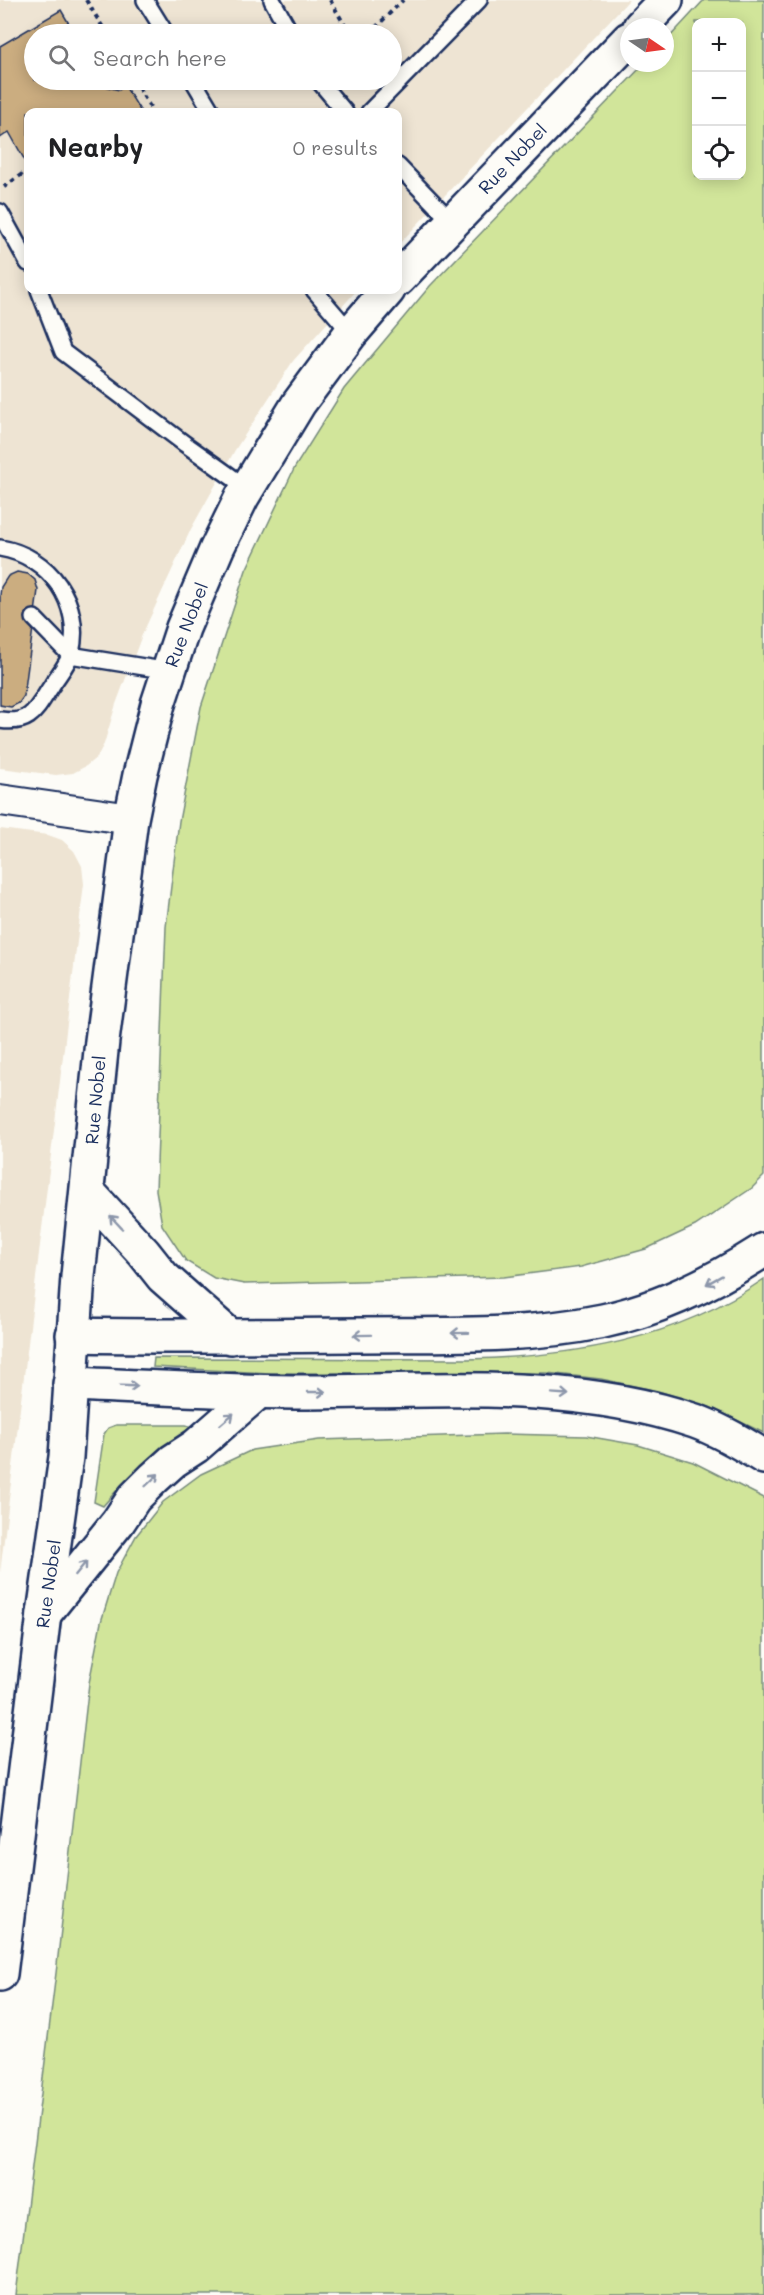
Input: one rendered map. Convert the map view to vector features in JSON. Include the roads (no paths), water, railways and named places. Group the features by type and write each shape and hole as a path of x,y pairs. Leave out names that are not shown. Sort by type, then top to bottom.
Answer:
{"main road":[{"path":"649,18 666,0"},
{"name":"Rue Nobel","path":"402,275 620,48"},
{"name":"Rue Nobel","path":"0,1974 44,1614 66,1457 73,1335 102,1041 131,819 148,743 183,628 217,548 247,488 299,403 351,333 385,294"},
{"path":"88,1192 144,1252 163,1277 231,1336"},
{"path":"73,1335 499,1333 573,1326 605,1321 671,1300 703,1286 764,1250"},
{"path":"70,1383 258,1392 502,1391 562,1394 654,1409 697,1422 730,1436 764,1457"},
{"path":"44,1614 118,1522 134,1498 173,1461 196,1446 258,1392"}],"street":[{"path":"0,800 131,819"}],"lane":[{"path":"146,0 160,24"},
{"path":"272,0 285,24"},
{"path":"402,78 479,0"},
{"path":"199,90 210,108"},
{"path":"326,90 342,108"},
{"path":"373,108 391,90"},
{"path":"402,170 452,222"},
{"path":"0,212 24,256"},
{"path":"41,294 63,352 247,488"},
{"path":"317,294 351,333"},
{"path":"0,548 10,549 51,572 64,591 74,617 70,655 34,713 15,722 0,720"},
{"path":"34,618 70,655 169,671"}]}
